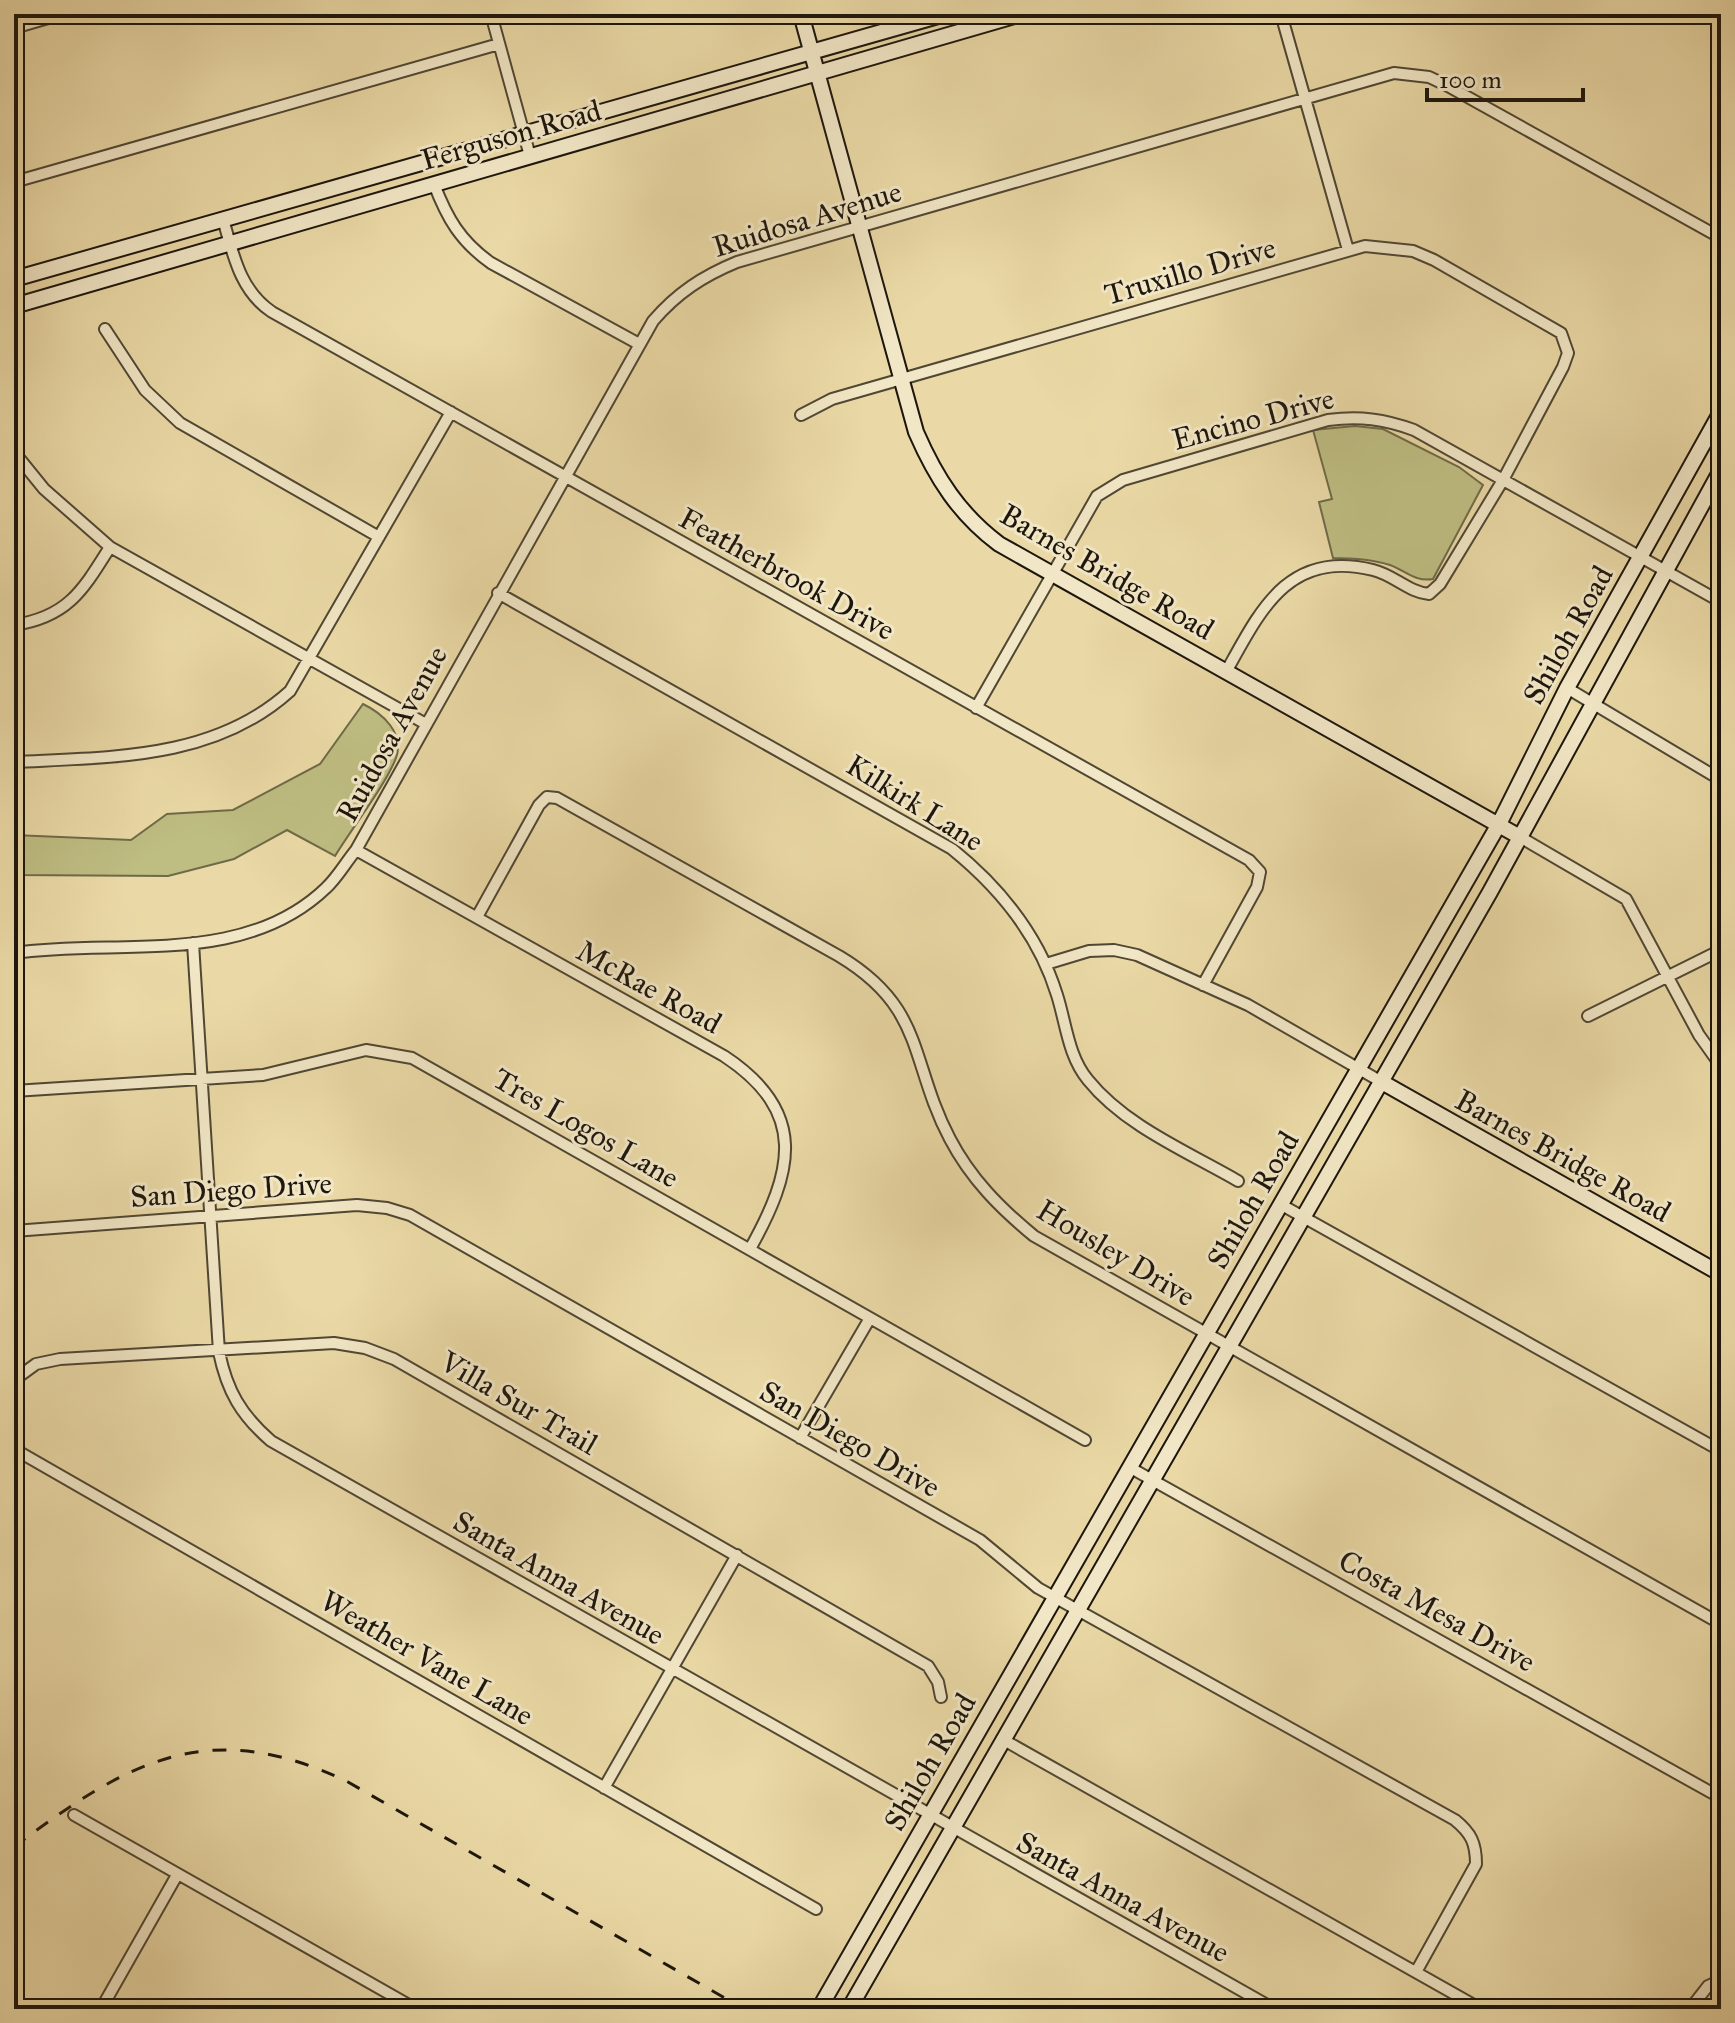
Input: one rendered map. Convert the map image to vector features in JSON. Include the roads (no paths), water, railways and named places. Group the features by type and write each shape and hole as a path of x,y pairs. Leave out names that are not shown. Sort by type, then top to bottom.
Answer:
{"main road":[{"name":"Barnes Bridge Road","path":"801,14 901,380 931,466 961,511 999,544 1520,837"},
{"name":"Ferguson Road","path":"14,279 945,14"},
{"name":"Ferguson Road","path":"14,306 1021,14"},
{"name":"Shiloh Road","path":"819,2009 1499,824 1567,688 1720,417"},
{"name":"Shiloh Road","path":"849,2009 1520,837 1721,470"},
{"name":"Barnes Bridge Road","path":"1380,1081 1721,1274"}],"street":[{"path":"14,28 62,14"},
{"path":"491,14 530,156"},
{"path":"1281,14 1348,250"},
{"path":"14,182 499,44"},
{"name":"Ruidosa Avenue","path":"14,953 232,938 297,909 326,888 356,850 639,344 668,303 709,273 857,227 1394,73 1429,77 1721,238"},
{"path":"434,184 449,222 468,247 491,263 639,344"},
{"name":"Featherbrook Drive","path":"223,219 245,283 260,304 1249,860 1260,872 1257,887 1203,985"},
{"name":"Truxillo Drive","path":"801,415 832,399 1348,250 1386,246 1434,260 1561,333 1568,353 1503,480"},
{"path":"105,329 145,390 180,423 379,537"},
{"path":"14,762 150,755 187,747 268,712 290,691 451,412"},
{"name":"Encino Drive","path":"976,708 1089,506 1111,485 1328,420 1354,417 1385,419 1414,430 1666,568 1721,602"},
{"path":"14,452 54,499 110,547 426,724"},
{"path":"1226,672 1262,607 1287,583 1308,572 1331,568 1373,570 1394,578 1415,593 1429,594 1440,584 1503,480"},
{"path":"14,625 56,614 70,603 110,547"},
{"name":"Kilkirk Lane","path":"498,593 952,849 997,889 1046,964 1074,1058 1096,1089 1132,1120 1238,1181"},
{"path":"1567,688 1721,780"},
{"name":"Housley Drive","path":"477,917 539,805 547,797 557,798 839,956 869,976 897,1004 912,1034 930,1095 950,1138 978,1183 1003,1210 1058,1251 1721,1624"},
{"path":"1520,837 1626,899 1699,1035 1721,1066"},
{"name":"McRae Road","path":"356,850 724,1056 760,1084 779,1119 785,1160 783,1182 750,1249"},
{"name":"Santa Anna Avenue","path":"193,943 213,1215 219,1352 225,1380 234,1401 271,1441 1274,2009"},
{"path":"1046,964 1089,951 1114,950 1137,955 1248,1005 1380,1081"},
{"path":"1588,1016 1721,950"},
{"name":"Tres Logos Lane","path":"14,1091 281,1072 344,1053 366,1050 412,1058 1085,1440"},
{"path":"1280,1204 1721,1451"},
{"name":"San Diego Drive","path":"14,1231 357,1205 410,1215 980,1540 1055,1597 1468,1830 1476,1846 1476,1864 1416,1972"},
{"path":"800,1438 870,1318"},
{"name":"Villa Sur Trail","path":"14,1380 36,1364 60,1359 334,1343 380,1353 928,1666 938,1682 941,1697"},
{"name":"Weather Vane Lane","path":"14,1449 816,1909"},
{"name":"Costa Mesa Drive","path":"1129,1467 1721,1798"},
{"path":"604,1788 737,1555"},
{"path":"1002,1739 1481,2009"},
{"path":"74,1815 416,2009"},
{"path":"101,2009 177,1875"},
{"path":"1690,2009 1708,1986 1721,1980"}],"railway":[{"path":"14,1847 95,1791 133,1771 172,1757 211,1750 253,1752 298,1762 348,1782 744,2009"}]}
